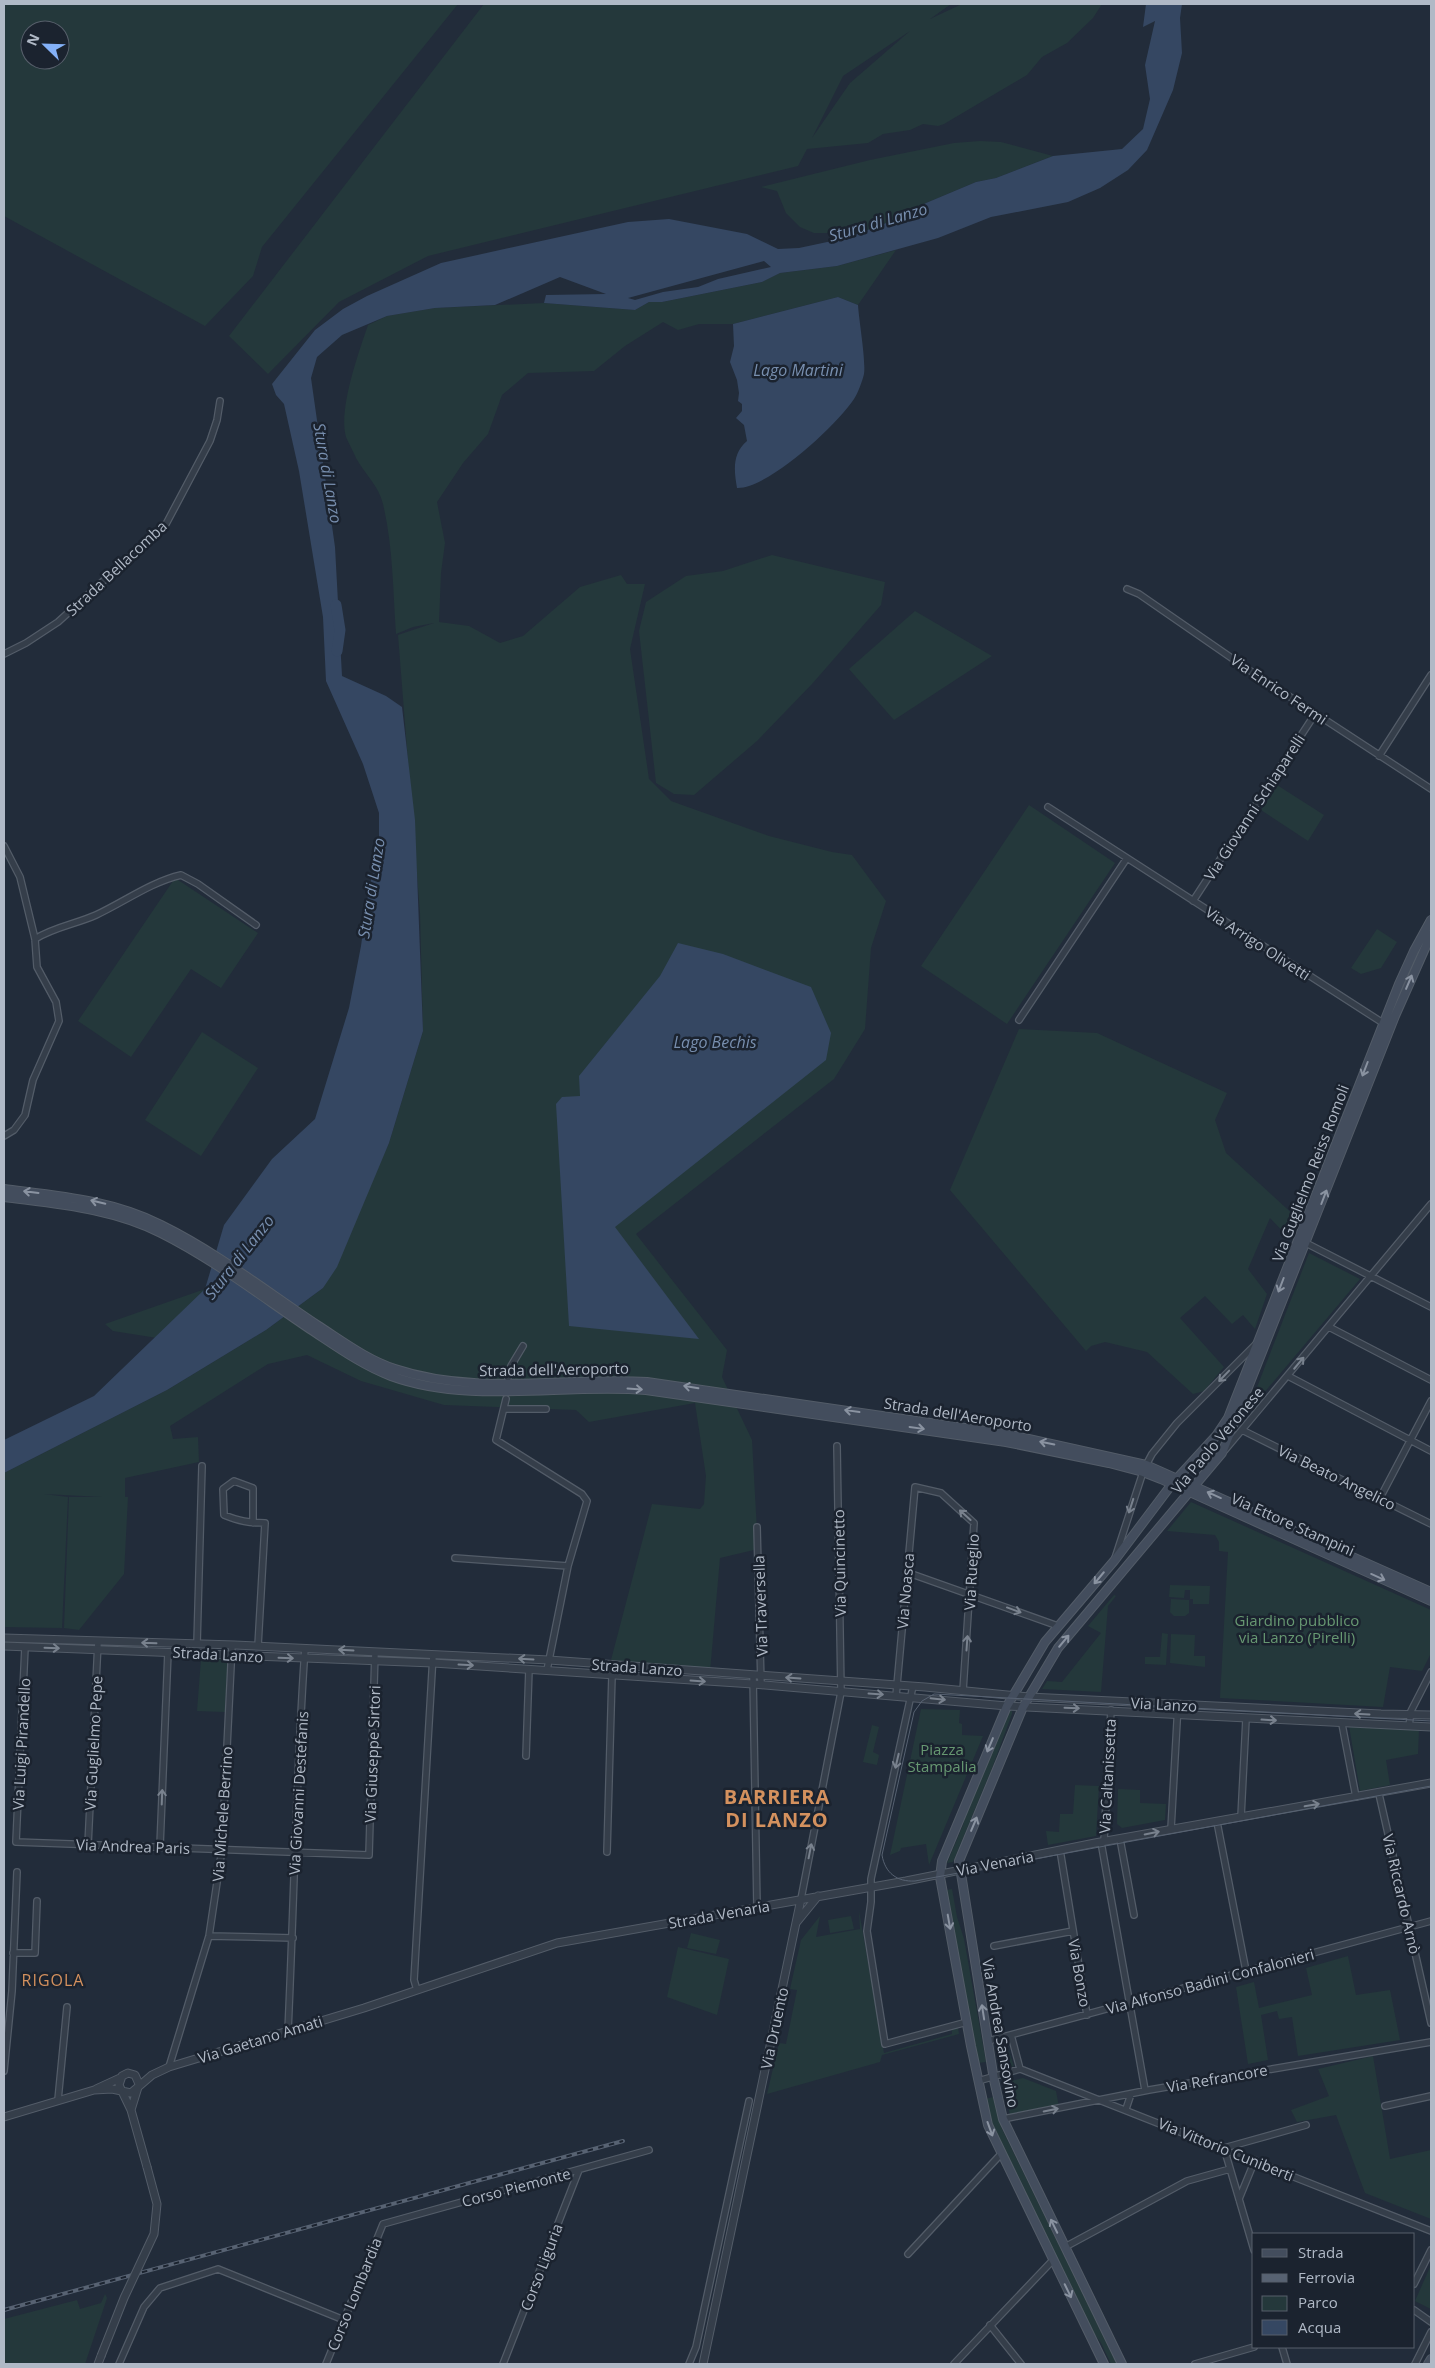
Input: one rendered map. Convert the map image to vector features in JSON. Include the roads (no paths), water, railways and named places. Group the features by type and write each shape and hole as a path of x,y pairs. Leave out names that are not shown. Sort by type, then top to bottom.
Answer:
{"main road":[{"name":"Via Guglielmo Reiss Romoli","path":"1222,1453 1302,1241 1387,1026 1414,951 1431,920"},
{"name":"Via Guglielmo Reiss Romoli","path":"1387,1026 1431,935"},
{"name":"Strada dell'Aeroporto","path":"4,1189 108,1212 160,1232 198,1253 320,1331 356,1351 394,1369 438,1381 472,1383 614,1380 683,1386 1006,1434 1144,1468"},
{"name":"Strada dell'Aeroporto","path":"4,1197 57,1200"},
{"name":"Via Guglielmo Reiss Romoli","path":"1216,1436 1231,1412 1258,1342 1302,1241"},
{"name":"Via Paolo Veronese","path":"1014,1695 1045,1642 1114,1560 1172,1484 1216,1436"},
{"name":"Via Paolo Veronese","path":"1029,1697 1058,1648 1222,1453"},
{"name":"Via Ettore Stampini","path":"1144,1468 1178,1477 1193,1489 1431,1601"},
{"name":"Via Ettore Stampini","path":"1144,1468 1172,1484 1193,1489 1431,1592"},
{"path":"940,1874 942,1861 1007,1706 1014,1695"},
{"path":"960,1870 959,1861 1023,1706 1029,1697"},
{"name":"Via Andrea Sansovino","path":"960,1870 994,2077 1003,2119 1122,2364"},
{"name":"Via Andrea Sansovino","path":"940,1874 986,2120 1104,2364"},
{"path":"1428,2364 1431,2359"}],"street":[{"name":"Strada Bellacomba","path":"4,654 26,643 58,622 166,524 210,441 220,401"},
{"name":"Via Enrico Fermi","path":"1127,589 1139,594 1315,714 1431,789"},
{"path":"1379,756 1431,675"},
{"name":"Via Giovanni Schiaparelli","path":"1193,901 1315,714"},
{"name":"Via Arrigo Olivetti","path":"1048,807 1387,1026"},
{"path":"4,846 20,877 35,939 37,967 56,1002 59,1021 33,1080 25,1115 14,1130 4,1136"},
{"path":"1019,1020 1127,858"},
{"path":"35,939 46,932 94,916 156,885 181,875 198,884 256,924"},
{"name":"Via Paolo Veronese","path":"1222,1453 1431,1204"},
{"path":"1302,1241 1431,1307"},
{"path":"1329,1327 1431,1380"},
{"path":"1114,1560 1144,1468 1158,1445 1177,1423 1258,1342"},
{"path":"508,1378 511,1366 524,1346"},
{"path":"1288,1376 1431,1452"},
{"path":"506,1399 496,1440 582,1494 587,1501 568,1566 547,1670"},
{"path":"1380,1498 1431,1402"},
{"path":"504,1408 546,1409"},
{"name":"Via Beato Angelico","path":"1242,1430 1431,1524"},
{"name":"Via Quincinetto","path":"836,1446 841,1681"},
{"path":"197,1644 202,1466"},
{"path":"234,1481 253,1488 253,1523 242,1522 224,1515 223,1489 234,1481"},
{"name":"Via Noasca","path":"896,1696 915,1487"},
{"name":"Via Rueglio","path":"915,1487 941,1493 974,1523 963,1691"},
{"name":"Strada Lanzo","path":"253,1523 265,1523 258,1646"},
{"name":"Via Traversella","path":"757,1527 761,1685"},
{"path":"455,1558 568,1566"},
{"path":"906,1572 1058,1626"},
{"name":"Strada Lanzo","path":"4,1638 258,1646 549,1660 897,1685"},
{"name":"Via Guglielmo Pepe","path":"88,1845 98,1642"},
{"name":"Via Michele Berrino","path":"168,2067 209,1936 222,1849 232,1645"},
{"name":"Strada Lanzo","path":"4,1646 529,1668 911,1697"},
{"name":"Via Luigi Pirandello","path":"16,1842 25,1647"},
{"name":"Via Giovanni Destefanis","path":"288,2031 293,1938 294,1854 305,1648"},
{"path":"160,1846 168,1652"},
{"name":"Via Giuseppe Sirtori","path":"369,1855 375,1652"},
{"path":"417,1990 414,1980 433,1654"},
{"path":"526,1756 529,1668"},
{"path":"1410,1726 1410,1714 1431,1672"},
{"name":"Strada Lanzo","path":"607,1852 612,1675"},
{"path":"753,1675 757,1907"},
{"path":"841,1681 841,1692"},
{"name":"Via Lanzo","path":"897,1685 1029,1697 1381,1714 1431,1714"},
{"path":"913,1686 874,1857 870,1887 871,1902 867,1931 885,2044 967,2022"},
{"name":"Via Druento","path":"703,2364 796,1923 841,1692"},
{"name":"Via Lanzo","path":"911,1697 1007,1706 1431,1727"},
{"path":"1170,1829 1178,1704"},
{"name":"Via Caltanissetta","path":"1111,1710 1102,1842 1145,2090"},
{"path":"1241,1817 1246,1719"},
{"path":"1342,1724 1356,1797"},
{"name":"Via Venaria","path":"870,1887 1170,1829 1379,1794 1431,1783"},
{"name":"Via Riccardo Arnò","path":"1379,1794 1431,2024"},
{"path":"1217,1822 1246,1971"},
{"path":"1120,1839 1134,1915"},
{"name":"Via Andrea Paris","path":"16,1842 160,1846 294,1854 369,1855"},
{"name":"Via Bonzo","path":"1060,1850 1088,2014"},
{"path":"4,2071 12,1991 17,1872"},
{"name":"Strada Venaria","path":"369,2006 557,1943 870,1887"},
{"path":"796,1923 818,1896"},
{"path":"13,1953 35,1953 37,1901"},
{"name":"Via Alfonso Badini Confalonieri","path":"988,2041 1431,1921"},
{"name":"Via Bonzo","path":"994,1946 1073,1931"},
{"path":"209,1936 293,1938"},
{"path":"4,1990 12,1991"},
{"name":"Via Gaetano Amati","path":"131,2110 138,2088 152,2075 168,2067 369,2006"},
{"path":"58,2100 67,2007"},
{"path":"978,2081 1020,2069 1011,2035"},
{"name":"Via Refrancore","path":"1003,2119 1145,2090 1431,2042"},
{"name":"Via Vittorio Cuniberti","path":"1020,2069 1126,2109 1431,2231"},
{"path":"4,2117 94,2090 128,2073 136,2076 139,2081 138,2088 131,2093 94,2090"},
{"name":"Via Gaetano Amati","path":"136,2076 152,2075"},
{"path":"98,2364 124,2298 154,2234 157,2204 131,2110 118,2085 120,2078"},
{"path":"1126,2109 1130,2094"},
{"path":"1385,2106 1431,2096"},
{"path":"689,2364 696,2347 749,2101"},
{"path":"1252,2243 1224,2148 1306,2125"},
{"name":"Corso Piemonte","path":"383,2224 650,2150"},
{"path":"908,2254 1001,2154"},
{"path":"1239,2199 1255,2160"},
{"path":"1064,2247 1187,2182 1230,2169"},
{"name":"Corso Liguria","path":"503,2364 579,2170"},
{"name":"Corso Lombardia","path":"326,2364 383,2224"},
{"path":"1415,2282 1431,2250"},
{"path":"954,2364 1053,2260"},
{"path":"120,2364 144,2307 160,2288 218,2269 344,2320"},
{"path":"1415,2311 1431,2322"},
{"path":"990,2325 1021,2364"},
{"path":"1415,2364 1431,2332"},
{"path":"696,2347 707,2350"},
{"path":"1195,2364 1252,2348"},
{"path":"1282,2348 1287,2364"}],"water":[{"path":"1146,4 1182,4 1180,18 1182,53 1173,90 1147,150 1128,170 1100,188 1068,202 991,217 938,238 837,266 780,273 762,282 662,302 649,302 635,310 544,303 546,295 606,294 560,277 495,305 435,308 387,316 342,335 317,357 311,378 335,547 342,676 386,696 402,707 415,820 423,1031 389,1143 337,1267 323,1288 266,1330 167,1390 4,1473 4,1440 94,1396 205,1289 224,1225 272,1159 315,1119 349,1008 361,946 369,888 379,847 379,813 363,764 326,681 323,617 299,471 284,404 276,395 272,384 315,330 343,309 367,296 441,263 628,222 669,219 747,234 778,249 799,248 846,238 897,219 926,203 976,182 996,178 1053,156 1122,149 1143,129 1150,99 1145,65 1155,21 1143,27","holes":["764,261 771,267 718,279 698,287 663,292 635,300 628,298"]},
{"name":"Lago Martini","path":"838,297 858,305 864,374 855,397 833,424 801,454 766,478 750,486 737,488 735,475 736,457 747,441 744,425 736,418 742,411 742,404 738,401 737,380 730,362 734,346 733,324"},
{"name":"Lago Bechis","path":"678,943 723,954 811,987 831,1033 826,1060 615,1227 699,1339 569,1326 556,1104 562,1097 580,1096 579,1076 660,976"}],"waterway":[{"name":"Stura di Lanzo","path":"336,605 340,630 337,651"}],"tram line":[{"path":"1431,1721 934,1694 922,1701 914,1712 882,1855 886,1867 893,1875 903,1880 915,1881 1431,1786"}],"railway":[{"path":"4,2310 623,2141"}],"district":[{"name":"BARRIERA DI LANZO","path":"777,1808"},
{"name":"RIGOLA","path":"53,1980"}],"park label":[{"name":"Giardino pubblico via Lanzo (Pirelli)","path":"1297,1628"},
{"name":"Piazza Stampalia","path":"942,1758"}]}
